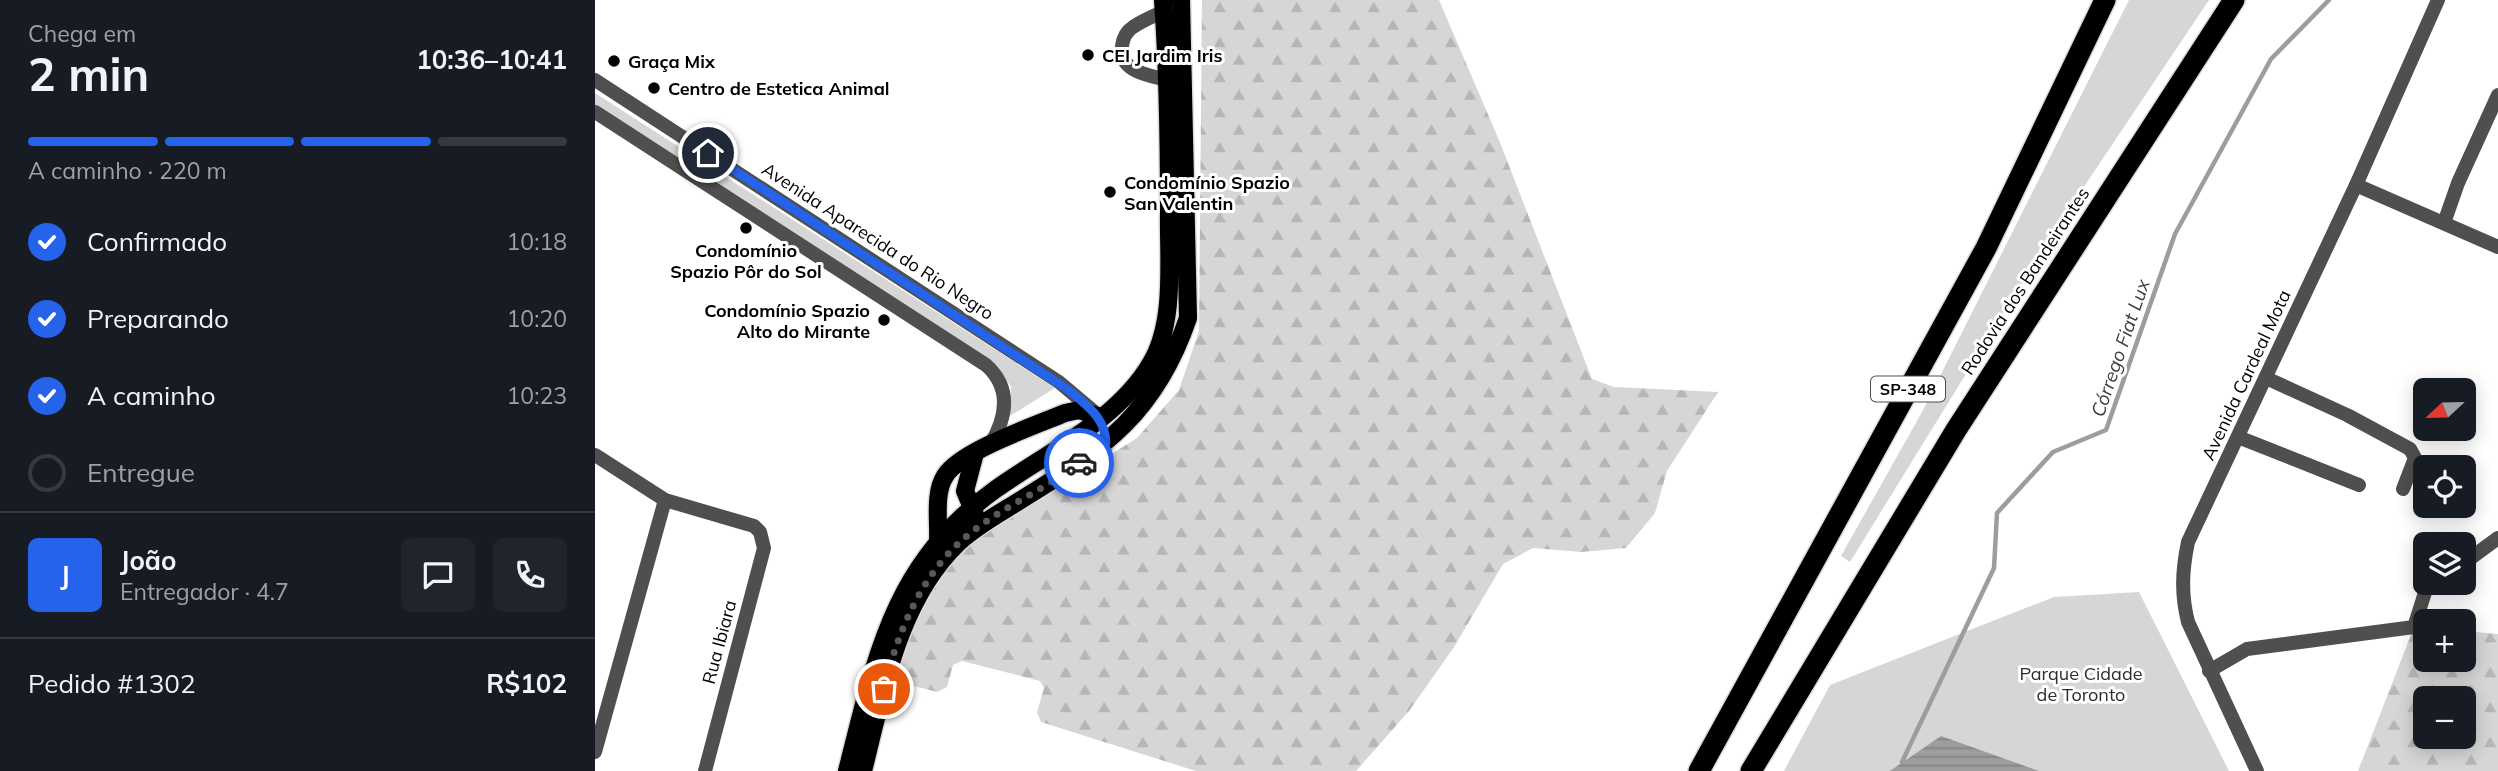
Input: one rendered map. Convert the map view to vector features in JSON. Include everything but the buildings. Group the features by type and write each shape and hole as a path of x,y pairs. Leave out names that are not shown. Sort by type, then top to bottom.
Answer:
{"highway":[{"name":"SP-348","path":"1699,771 1741,689 1986,248 2105,0"},
{"name":"Rodovia dos Bandeirantes","path":"1751,771 1956,430 2234,0"}],"main road":[{"path":"863,771 890,663 917,596 958,543 1074,467 1130,421 1163,378 1188,318 1181,0"},
{"path":"847,771 876,657 891,615 928,551 970,508 1100,417 1133,387 1151,362 1160,340 1168,265 1164,6"},
{"path":"938,540 940,488 946,474 959,462 982,449 1065,413 1079,410 1100,417"},
{"path":"1100,417 1106,443"},
{"path":"982,449 966,478 965,491 970,508 982,526"}],"street":[{"name":"Avenida Cardeal Mota","path":"2257,771 2209,671 2185,610 2182,569 2188,542 2356,185 2438,0"},
{"path":"1164,6 1133,27 1127,33 1122,47 1125,61 1135,71 1167,80"},
{"name":"Avenida Aparecida do Rio Negro","path":"595,80 1059,382 1100,417"},
{"path":"2444,223 2458,183 2498,94"},
{"path":"595,112 986,365 1000,382 1005,403 1001,426 982,449"},
{"path":"2356,185 2498,247"},
{"path":"2266,378 2347,415 2410,449 2415,458 2403,489"},
{"path":"2238,437 2358,485"},
{"path":"595,455 665,500 595,752"},
{"name":"Rua Ibiara","path":"665,500 754,526 760,532 764,548 705,771"},
{"path":"2476,554 2498,538"},
{"path":"2209,671 2247,649 2414,627 2424,595"}],"green space":[{"path":"1202,0 1439,0 1499,140 1592,379 1614,387 1718,392 1667,471 1655,513 1626,548 1581,552 1533,548 1503,564 1454,647 1409,711 1356,771 1196,771 1041,722 1037,712 1044,688 1040,681 962,661 953,665 947,687 937,692 895,681 892,667 943,567 976,540 1137,438 1179,390 1199,331"},
{"path":"2129,0 2209,0 2051,236 1850,562 1841,556 1922,412"},
{"path":"595,93 1055,388 1010,416 1011,387 998,367 595,108"},
{"name":"Parque Cidade de Toronto","path":"2139,592 2229,771 1784,771 1830,685 2054,597"},
{"path":"2413,630 2413,672 2476,672 2476,632 2498,634 2498,771 2358,771"}],"shaded area":[{"path":"1941,736 2039,771 1890,771"}],"waterway":[{"name":"Córrego Fiat Lux","path":"1902,762 1994,568 1997,513 2053,452 2106,430 2175,234 2271,59 2329,0"}],"way so far":[{"path":"884,689 890,663 917,596 958,543 1079,463"}],"place":[{"name":"CEI Jardim Iris","path":"1088,55"},
{"name":"Graça Mix","path":"614,61"},
{"name":"Centro de Estetica Animal","path":"654,88"},
{"name":"Condomínio Spazio San Valentin","path":"1110,192"},
{"name":"Condomínio Spazio Pôr do Sol","path":"746,228"},
{"name":"Condomínio Spazio Alto do Mirante","path":"884,320"}],"route":[{"path":"708,153 1070,391 1100,417 1105,430 1106,443 1079,463"}]}
